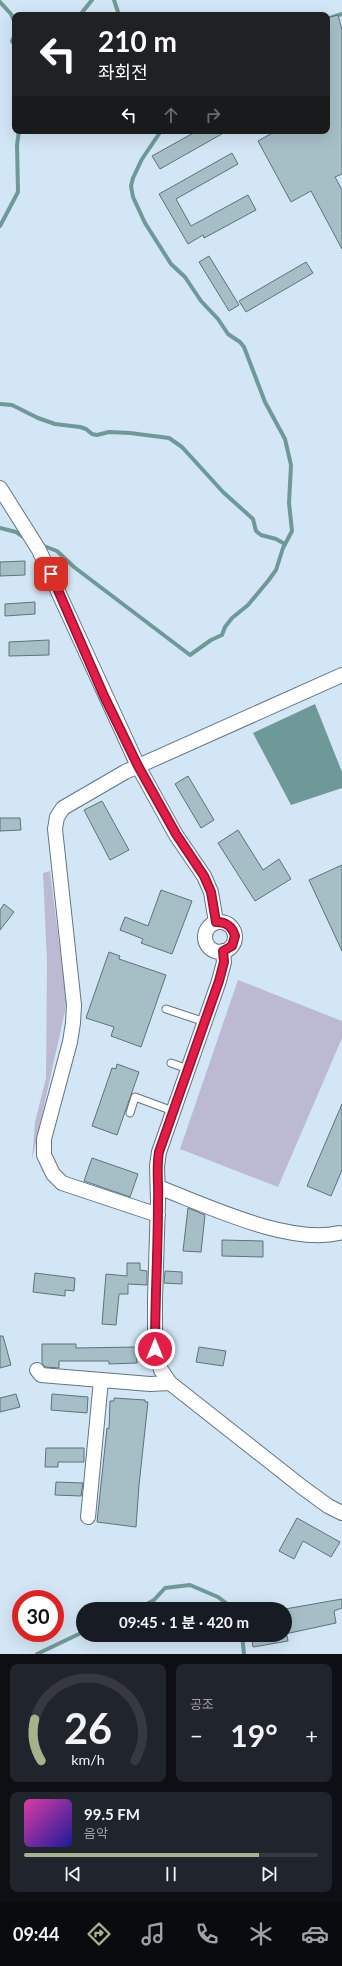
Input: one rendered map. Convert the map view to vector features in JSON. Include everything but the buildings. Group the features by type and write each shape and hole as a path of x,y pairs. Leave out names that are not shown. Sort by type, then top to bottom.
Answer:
{"street":[{"path":"0,488 39,550 138,766 176,834 204,876 211,892 216,922"},
{"path":"158,1215 62,1183 53,1174 44,1155 46,1128 70,1042 74,1005 57,854 55,829 57,816 64,808 79,798 138,766 342,675"},
{"path":"216,922 226,923 234,931 234,941 232,946 223,951 213,950 206,942 205,932 208,927 216,922"},
{"path":"223,951 224,962 219,981 159,1152 157,1166 158,1215 155,1349 160,1370 170,1383 302,1487 328,1506 342,1513"},
{"path":"158,1187 259,1226 326,1236 339,1233"},
{"path":"37,1370 41,1375 150,1384 170,1383"},
{"path":"88,1518 101,1380"}],"lane":[{"path":"166,1009 205,1022"},
{"path":"171,1063 188,1069"},
{"path":"130,1113 135,1097 174,1111"}],"shaded area":[{"path":"315,704 342,772 342,788 291,805 253,733"},
{"path":"50,871 66,999 65,1011 32,1160 35,1122 46,1078 47,961 43,873"},
{"path":"238,980 342,1021 342,1038 278,1187 180,1149"}],"waterway":[{"path":"82,12 92,0"},
{"path":"114,0 118,12"},
{"path":"0,2 12,16"},
{"path":"330,18 342,14"},
{"path":"0,226 18,192 17,145 19,134"},
{"path":"41,545 57,551 74,567 190,655 211,640 222,635 225,627 232,618 248,605 268,581 276,570 283,548 292,531 289,503 291,465 285,439 265,402 244,347 240,342 228,334 218,319 201,301 185,277 171,264 145,223 133,197 131,186 133,178 142,159 159,134"},
{"path":"0,404 12,405 38,418 55,424 80,427 86,429 92,434 97,435 109,432 130,433 169,438 182,447 223,492 253,519 256,531 261,535 276,539 285,544"},
{"path":"0,528 16,532 25,538"},
{"path":"150,1602 165,1588 190,1585 218,1597 225,1602"},
{"path":"37,1654 76,1635"},
{"path":"243,1642 244,1654"}],"route":[{"path":"51,574 104,696 138,766 176,834 204,876 211,892 216,922 226,923 234,931 235,936 232,946 223,951 224,962 219,981 159,1152 157,1166 158,1200 155,1349"}]}
